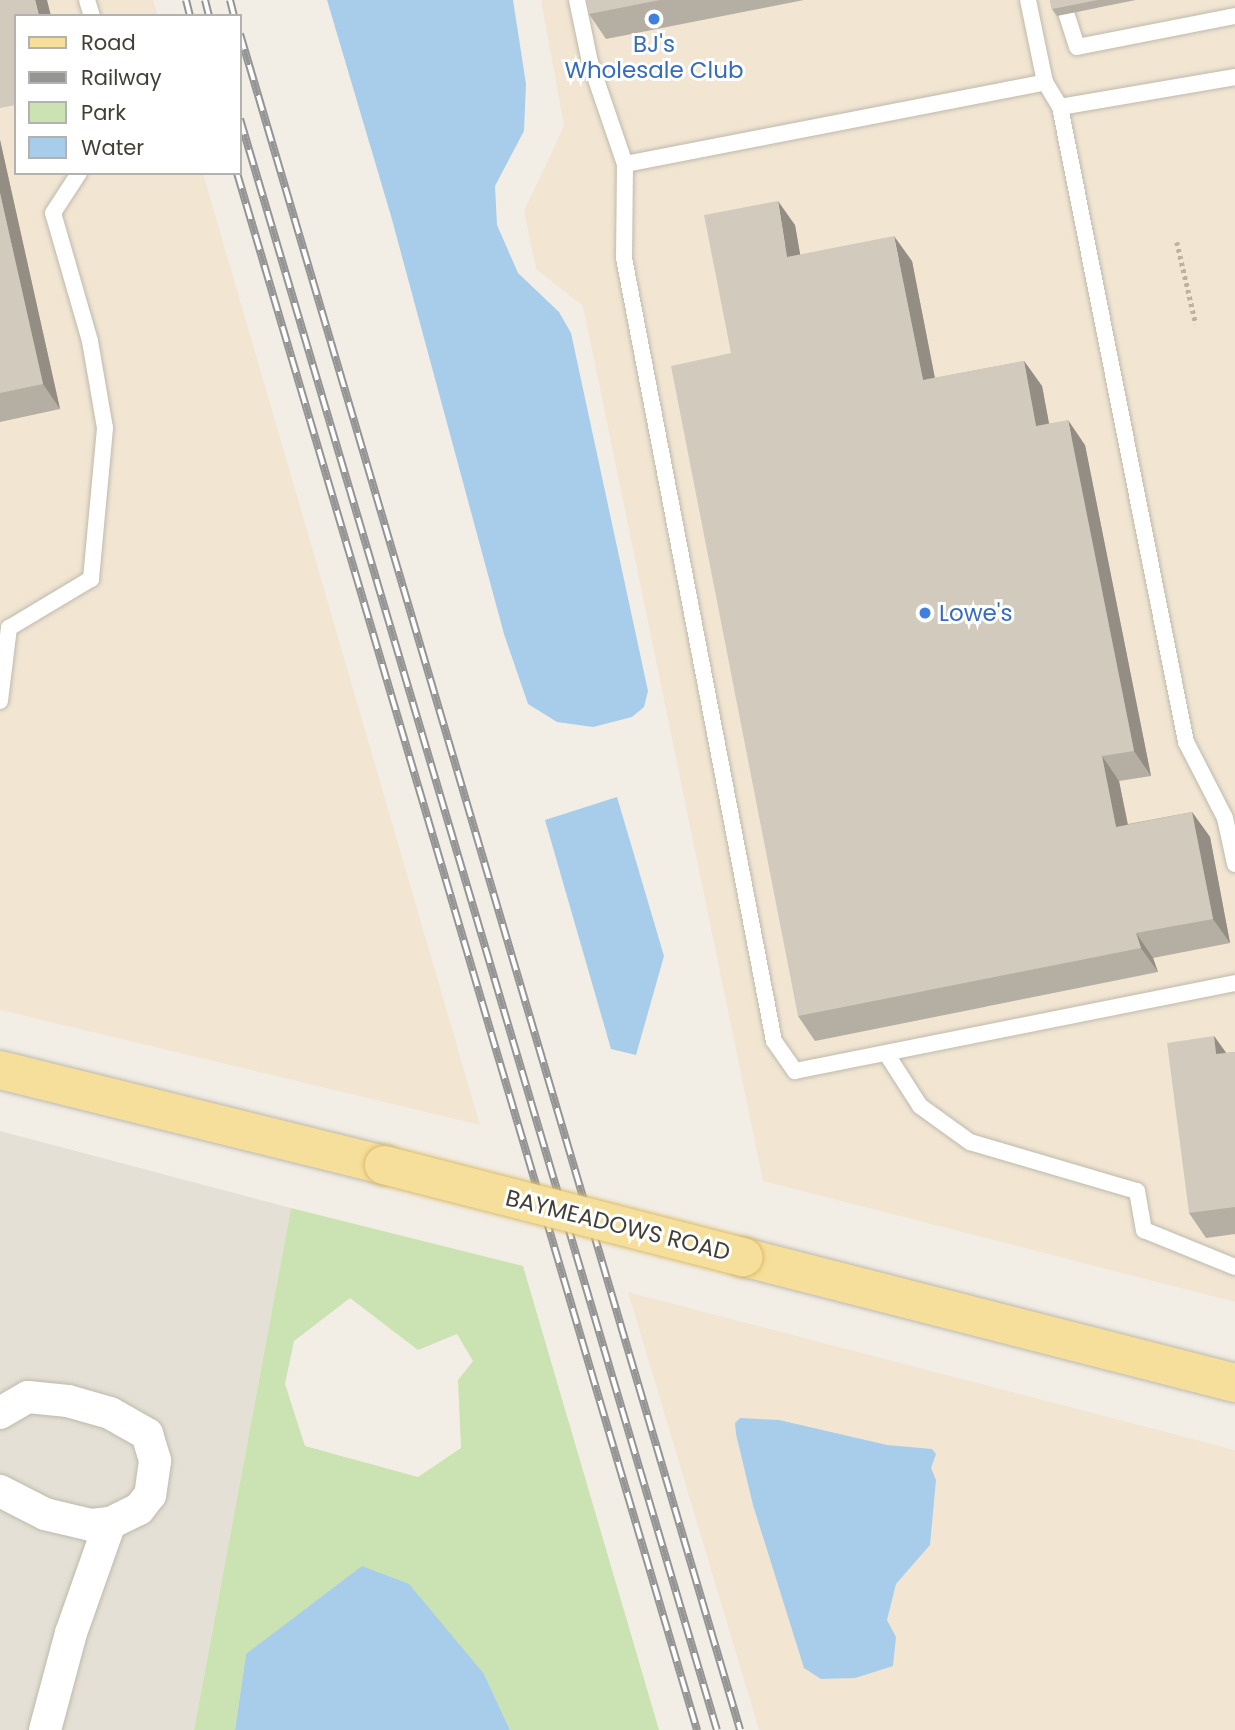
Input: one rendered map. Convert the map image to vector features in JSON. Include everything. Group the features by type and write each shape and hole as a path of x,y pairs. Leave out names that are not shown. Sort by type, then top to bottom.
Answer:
{"main road":[{"name":"BAYMEADOWS ROAD","path":"0,1070 384,1165 1235,1383"}],"street":[{"path":"0,1413 28,1398 68,1401 110,1413 147,1434 155,1461 150,1495 139,1509 110,1523 91,1525 45,1514 0,1491"},
{"path":"46,1730 71,1633 110,1523"}],"lane":[{"path":"577,0 590,62 625,164 624,258 774,1041 795,1071 1235,983"},
{"path":"1028,0 1045,82 1060,107 1186,743 1225,818 1235,864"},
{"path":"1062,0 1077,47 1235,16"},
{"path":"1060,107 1235,77"},
{"path":"625,164 1045,82"},
{"path":"0,701 9,628 91,579 105,428 90,341 53,213 78,175"},
{"path":"886,1053 920,1106 970,1142 1137,1191 1144,1230 1235,1267"}],"path":[{"path":"1177,242 1196,324"}],"shaded area":[{"path":"0,0 153,0 157,14 14,14 14,175 204,175 480,1125 0,1010"},
{"path":"541,0 1235,0 1235,1302 763,1181 583,306 536,269 524,211 564,126"},
{"path":"0,1131 291,1208 194,1730 0,1730"},
{"path":"628,1292 1235,1450 1235,1730 759,1730"}],"green space":[{"path":"291,1208 523,1266 659,1730 510,1730 484,1674 246,1654 235,1730 194,1730","holes":["350,1298 418,1350 457,1334 473,1361 458,1380 461,1448 418,1477 305,1446 285,1384 294,1341"]}],"water":[{"path":"327,0 513,0 526,84 524,131 495,186 497,225 518,273 559,312 571,333 648,691 644,707 632,717 593,727 557,722 528,704 504,634 391,216"},
{"path":"617,797 664,956 636,1055 611,1049 545,820"},
{"path":"740,1418 779,1420 887,1445 932,1449 936,1454 931,1468 936,1480 930,1545 896,1584 887,1620 896,1637 893,1666 855,1678 821,1679 804,1668 753,1505 736,1434 735,1423"},
{"path":"362,1566 409,1584 484,1674 510,1730 235,1730 246,1654"}],"building":[{"path":"0,0 35,0 38,14 14,14 14,105 0,108"},
{"path":"586,0 660,0 589,14"},
{"path":"1050,0 1098,0 1052,9"},
{"path":"0,193 43,384 0,393"},
{"name":"Lowe's","path":"778,201 787,257 894,236 923,380 1024,361 1036,426 1068,420 1134,751 1102,756 1116,827 1192,812 1213,919 1136,933 1141,948 798,1016 671,366 731,353 704,215"},
{"path":"1214,1036 1216,1054 1235,1052 1235,1207 1189,1213 1167,1043"}],"railway":[{"path":"186,0 190,14"},
{"path":"205,0 208,14"},
{"path":"230,0 234,14"},
{"path":"242,41 740,1730"},
{"path":"242,126 717,1730"},
{"path":"238,175 697,1730"}],"place":[{"name":"BJ's Wholesale Club","path":"654,19"},
{"name":"Lowe's","path":"925,613"}]}
